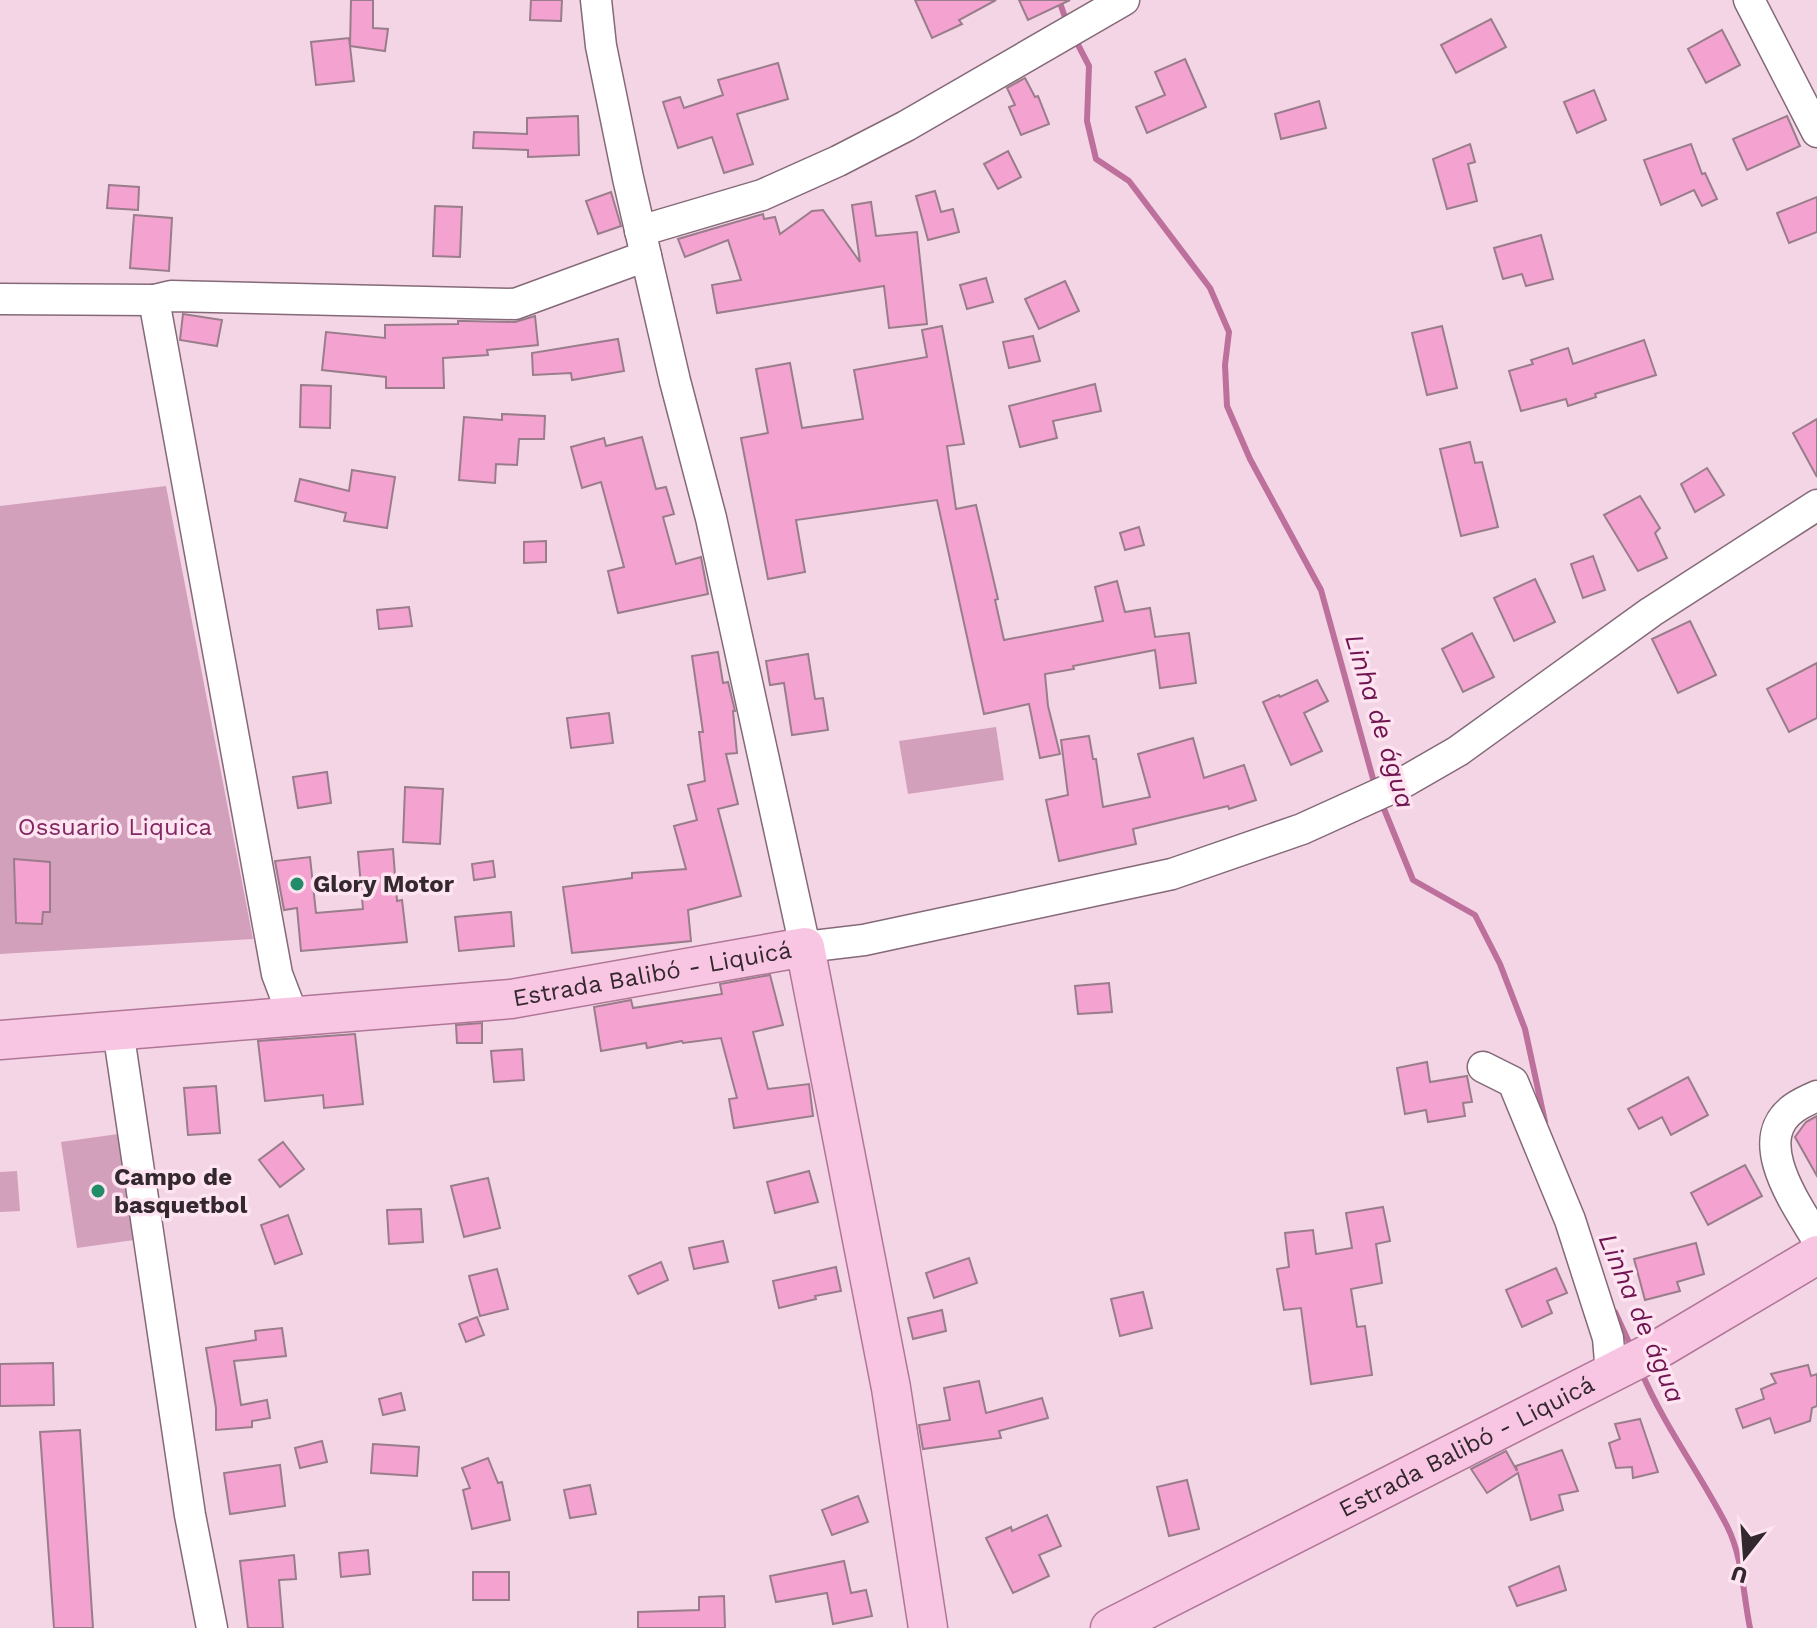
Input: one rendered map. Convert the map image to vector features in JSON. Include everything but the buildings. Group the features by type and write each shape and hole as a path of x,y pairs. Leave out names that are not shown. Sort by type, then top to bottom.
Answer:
{"main road":[{"name":"Estrada Balibó - Liquicá","path":"0,1040 511,999 805,947 891,1388 928,1628"},
{"name":"Estrada Balibó - Liquicá","path":"1110,1628 1662,1347 1817,1255"}],"street":[{"path":"596,0 601,46 643,244 711,518 805,947 864,940 1172,874 1302,829 1399,785 1458,751 1651,612 1817,505"},
{"path":"0,299 154,300 171,296 515,304 643,244 838,161 906,126 1124,0"},
{"path":"1749,0 1817,132"},
{"path":"154,300 277,974 293,1016"},
{"path":"118,1030 190,1515 212,1628"},
{"path":"1483,1067 1513,1082 1519,1095 1575,1235 1608,1338 1614,1371"},
{"path":"1817,1096 1792,1109 1779,1128 1775,1146 1777,1166 1817,1239"}],"green space":[{"name":"Ossuario Liquica","path":"166,486 253,939 0,954 0,506"},
{"path":"996,727 1004,780 908,794 899,741"},
{"name":"Campo de basquetbol","path":"118,1134 134,1240 77,1248 61,1142"},
{"path":"17,1171 20,1211 0,1212 0,1172"}],"waterway":[{"name":"Linha de água","path":"1059,0 1067,23"},
{"name":"Linha de água","path":"1074,37 1089,66 1087,121 1096,159 1129,181 1210,288 1229,332 1225,365 1227,406 1250,459 1321,590 1375,786"},
{"name":"Linha de água","path":"1382,804 1413,880 1475,915 1500,964 1525,1029 1545,1122"},
{"name":"Linha de água","path":"1615,1312 1632,1349"},
{"name":"Linha de água","path":"1641,1371 1660,1411 1727,1526 1739,1563 1750,1628"}],"place":[{"name":"Glory Motor","path":"297,884"},
{"name":"Campo de basquetbol","path":"98,1191"}]}
